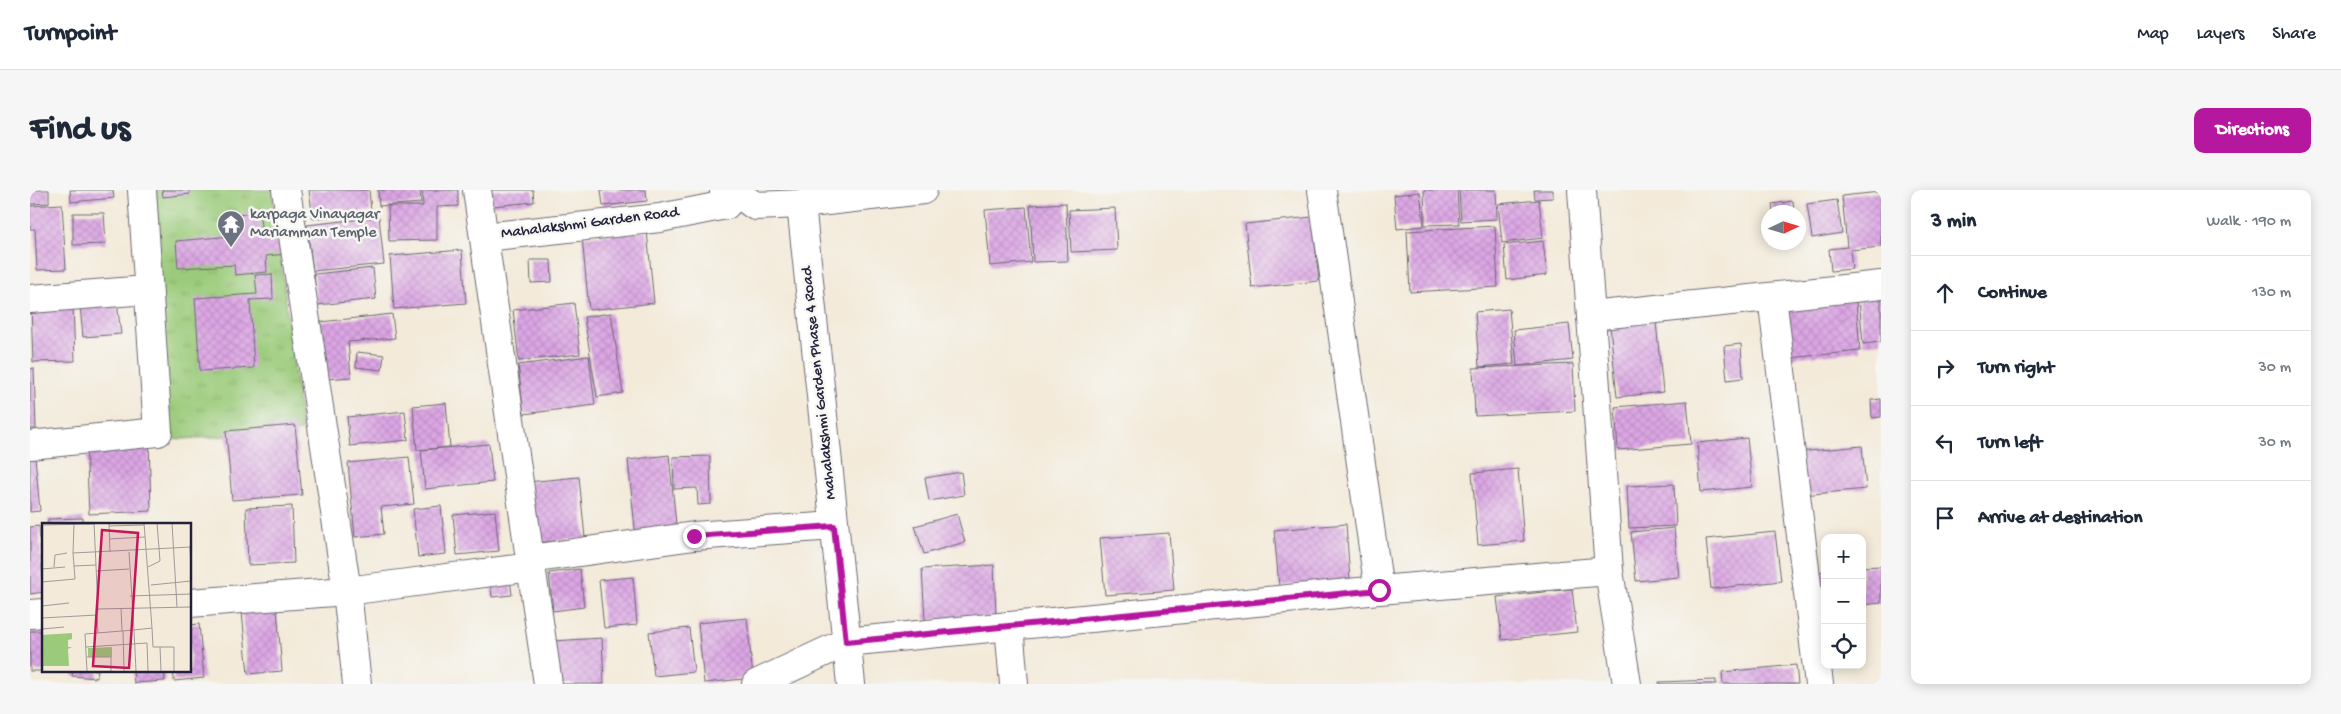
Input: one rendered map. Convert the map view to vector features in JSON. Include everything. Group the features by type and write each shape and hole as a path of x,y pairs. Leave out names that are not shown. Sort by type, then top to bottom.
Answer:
{"street":[{"path":"30,445 158,432 147,290 142,190"},
{"path":"286,190 347,592 357,684"},
{"path":"477,190 548,684"},
{"path":"801,204 923,190"},
{"path":"1322,190 1379,590"},
{"path":"1582,190 1609,571 1627,684"},
{"name":"Mahalakshmi Garden Road","path":"484,237 660,218 737,193 755,206 801,204"},
{"name":"Mahalakshmi Garden Phase 4 Road","path":"801,204 851,684"},
{"path":"1591,316 1881,286"},
{"path":"30,299 147,290"},
{"path":"1772,297 1819,684"},
{"path":"191,603 347,592 694,536 834,526"},
{"path":"756,684 846,642 1379,590 1609,571"},
{"path":"1009,626 1014,684"}],"green space":[{"path":"152,190 272,190 302,431 168,440"}],"building":[{"path":"30,190 49,190 49,203 30,204"},
{"path":"70,190 113,190 114,198 71,202"},
{"path":"162,190 189,190 190,194 163,197"},
{"path":"309,190 369,190 371,211 313,219"},
{"path":"378,190 420,190 421,203 379,206"},
{"path":"422,190 458,190 458,206 437,207 437,240 389,241 388,206 423,206"},
{"path":"491,190 533,190 534,202 493,206"},
{"path":"601,190 646,190 647,201 603,206"},
{"path":"1424,190 1457,190 1459,224 1425,225"},
{"path":"1459,190 1496,190 1497,219 1461,221"},
{"path":"1534,190 1553,190 1553,198 1535,199"},
{"path":"1420,192 1424,226 1397,229 1394,195"},
{"path":"1880,192 1881,247 1850,250 1852,269 1831,271 1829,249 1847,247 1842,196"},
{"path":"1539,200 1543,238 1502,243 1498,204"},
{"path":"1837,200 1842,233 1812,238 1807,204"},
{"path":"1793,201 1793,205 1772,205"},
{"path":"1066,203 1068,261 1033,262 1030,205"},
{"path":"62,204 66,269 37,270 35,229 30,229 30,206"},
{"path":"1026,207 1031,262 990,266 985,210"},
{"path":"1115,208 1117,250 1071,252 1069,210"},
{"name":"karpaga Vinayagar Mariamman Temple","path":"259,212 262,233 283,229 287,254 266,256 267,272 235,275 234,265 178,268 176,241 232,236 231,216"},
{"path":"73,213 104,213 106,244 73,245"},
{"path":"379,217 384,264 313,271 307,225"},
{"path":"1312,217 1319,281 1252,288 1245,224"},
{"path":"1495,226 1498,287 1410,292 1407,231"},
{"path":"647,231 654,303 589,310 582,237"},
{"path":"1543,241 1547,275 1507,280 1504,245"},
{"path":"462,250 466,303 394,309 390,256"},
{"path":"530,260 551,260 552,282 531,283"},
{"path":"373,268 376,299 317,305 314,274"},
{"path":"272,274 273,299 250,300 254,368 200,371 195,298 257,294 255,275"},
{"path":"1881,296 1881,342 1863,344 1859,298"},
{"path":"1856,300 1860,351 1789,358 1785,306"},
{"path":"117,302 121,334 83,337 80,306"},
{"path":"574,303 580,354 519,361 513,310"},
{"path":"73,304 75,361 33,362 31,305"},
{"path":"1509,309 1514,364 1479,367 1475,312"},
{"path":"611,313 623,393 597,397 584,317"},
{"path":"392,314 395,338 348,342 351,377 327,379 321,322"},
{"path":"1656,322 1663,392 1617,397 1610,326"},
{"path":"1569,324 1573,360 1517,366 1514,330"},
{"path":"1741,344 1743,378 1727,380 1724,346"},
{"path":"357,352 384,355 382,370 356,367"},
{"path":"589,356 595,405 524,414 518,365"},
{"path":"1573,364 1575,411 1475,416 1473,368"},
{"path":"34,368 36,429 30,429 30,369"},
{"path":"1881,399 1881,417 1872,418 1871,400"},
{"path":"1687,401 1691,444 1618,450 1615,407"},
{"path":"446,403 450,447 417,450 413,406"},
{"path":"405,411 408,440 350,446 347,417"},
{"path":"295,425 302,495 232,500 226,431"},
{"path":"1747,438 1752,487 1701,492 1697,443"},
{"path":"149,439 151,511 89,514 86,441"},
{"path":"489,444 493,482 425,489 421,450"},
{"path":"1862,446 1866,489 1803,495 1798,452"},
{"path":"669,455 677,533 636,538 628,460"},
{"path":"710,456 711,504 698,505 697,488 674,489 673,457"},
{"path":"30,457 35,457 40,511 30,512"},
{"path":"409,457 414,504 381,507 384,534 355,537 348,463"},
{"path":"1518,469 1524,541 1478,545 1472,473"},
{"path":"961,472 964,495 929,501 925,478"},
{"path":"579,477 585,538 533,543 527,482"},
{"path":"1674,484 1676,526 1629,528 1627,486"},
{"path":"292,506 294,563 248,565 246,508"},
{"path":"441,506 446,554 418,557 413,509"},
{"path":"495,511 499,551 457,555 453,515"},
{"path":"957,514 965,542 924,554 915,526"},
{"path":"83,518 83,523 48,523 48,519"},
{"path":"1346,524 1350,580 1279,586 1274,530"},
{"path":"39,526 42,592 30,594 30,527"},
{"path":"1674,528 1679,577 1636,581 1631,532"},
{"path":"1775,532 1781,581 1711,589 1706,539"},
{"path":"1169,533 1174,590 1105,595 1100,538"},
{"path":"994,565 996,617 925,620 922,569"},
{"path":"1881,566 1881,603 1866,605 1866,567"},
{"path":"580,569 584,607 553,611 549,573"},
{"path":"1821,571 1821,609 1817,609 1813,572"},
{"path":"633,577 637,625 604,628 599,580"},
{"path":"510,579 512,595 492,597 490,581"},
{"path":"1572,589 1577,632 1502,640 1497,597"},
{"path":"277,609 282,671 248,674 242,612"},
{"path":"747,618 753,678 704,683 698,623"},
{"path":"199,624 204,678 174,681 173,672 191,672 191,625"},
{"path":"689,628 694,672 654,676 649,632"},
{"path":"30,631 42,631 42,671 30,671"},
{"path":"602,638 604,684 555,684 553,641"},
{"path":"1796,665 1798,684 1723,684 1722,672"},
{"path":"73,672 98,672 97,678 72,676"},
{"path":"133,672 164,672 165,681 134,683"},
{"path":"1716,680 1716,684 1659,684 1659,682"}],"place":[{"name":"karpaga Vinayagar Mariamman Temple","path":"231,248"}],"route":[{"path":"694,536 834,526 846,642 1379,590"}]}
